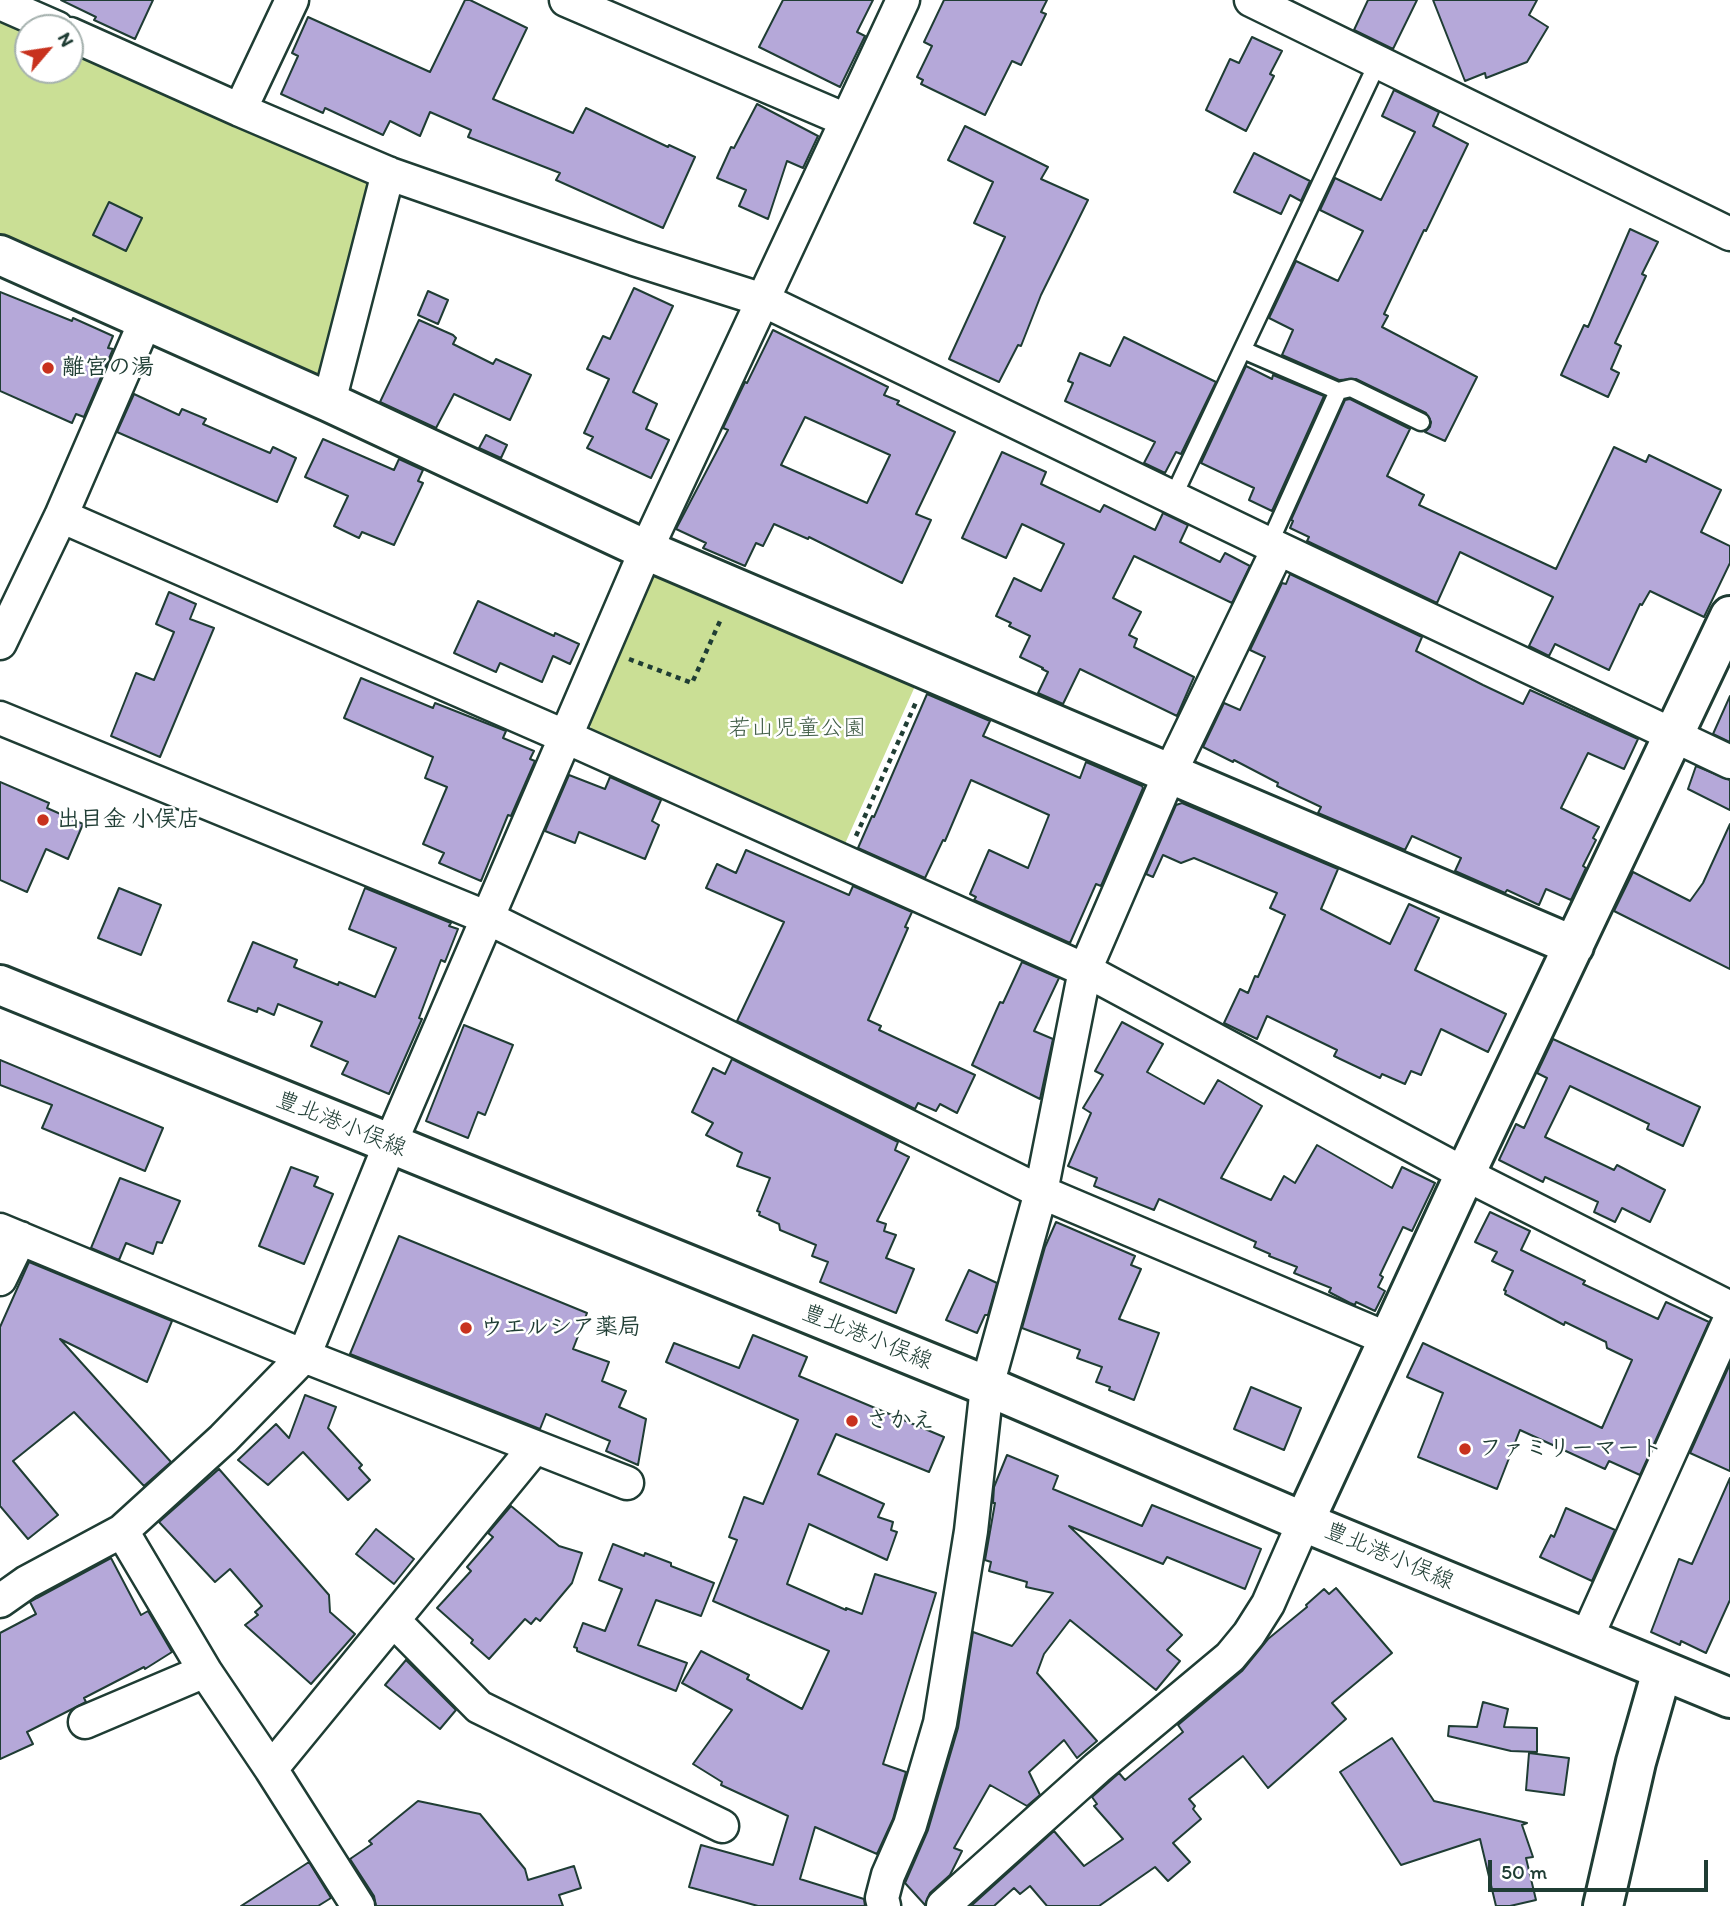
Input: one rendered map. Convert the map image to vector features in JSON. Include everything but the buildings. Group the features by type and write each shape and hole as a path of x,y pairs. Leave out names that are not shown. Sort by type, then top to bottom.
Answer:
{"street":[{"path":"240,110 292,0"},
{"path":"566,0 846,120"},
{"path":"0,1601 27,1583 122,1531 222,1439 304,1356 390,1144 602,649 903,0"},
{"path":"1251,0 1730,234"},
{"path":"0,3 25,14"},
{"path":"84,40 388,173 634,259 763,300 1274,547 1730,762"},
{"path":"328,402 388,173"},
{"path":"0,255 328,402 646,550 1574,946"},
{"path":"0,643 61,516 145,322"},
{"path":"61,516 564,736 1085,970 1465,1174 1730,1308"},
{"path":"884,1906 882,1898 888,1875 910,1825 940,1723 971,1531 987,1386 1041,1192 1085,970 1170,773 1274,547"},
{"path":"943,1906 1097,1768 1230,1657 1268,1604 1465,1174 1730,616"},
{"path":"0,718 488,918 1041,1192 1388,1339"},
{"name":"豊北港小俣線","path":"0,985 987,1386 1304,1522 1730,1698"},
{"path":"0,1279 10,1234 304,1356 627,1483"},
{"path":"1586,1639 1730,1319"},
{"path":"271,1769 535,1447"},
{"path":"122,1531 205,1671 358,1906"},
{"path":"393,1620 479,1707 722,1826"},
{"path":"85,1722 205,1671"},
{"path":"1603,1906 1636,1762 1662,1671"}],"lane":[{"path":"1172,497 1378,62"},
{"path":"1243,350 1338,391 1351,388 1422,422"},
{"path":"1274,547 1338,391"}],"path":[{"path":"602,649 692,684 735,587"},
{"path":"844,861 931,671"}],"green space":[{"path":"0,21 14,27 14,84 84,84 84,58 372,184 319,383 0,244"},
{"name":"若山児童公園","path":"661,573 916,684 844,846 595,735 589,724 650,579"}],"place":[{"name":"離宮の湯","path":"48,368"},
{"name":"出目金 小俣店","path":"43,820"},
{"name":"ウエルシア薬局","path":"466,1328"},
{"name":"さかえ","path":"852,1421"},
{"name":"ファミリーマート","path":"1465,1449"}]}
